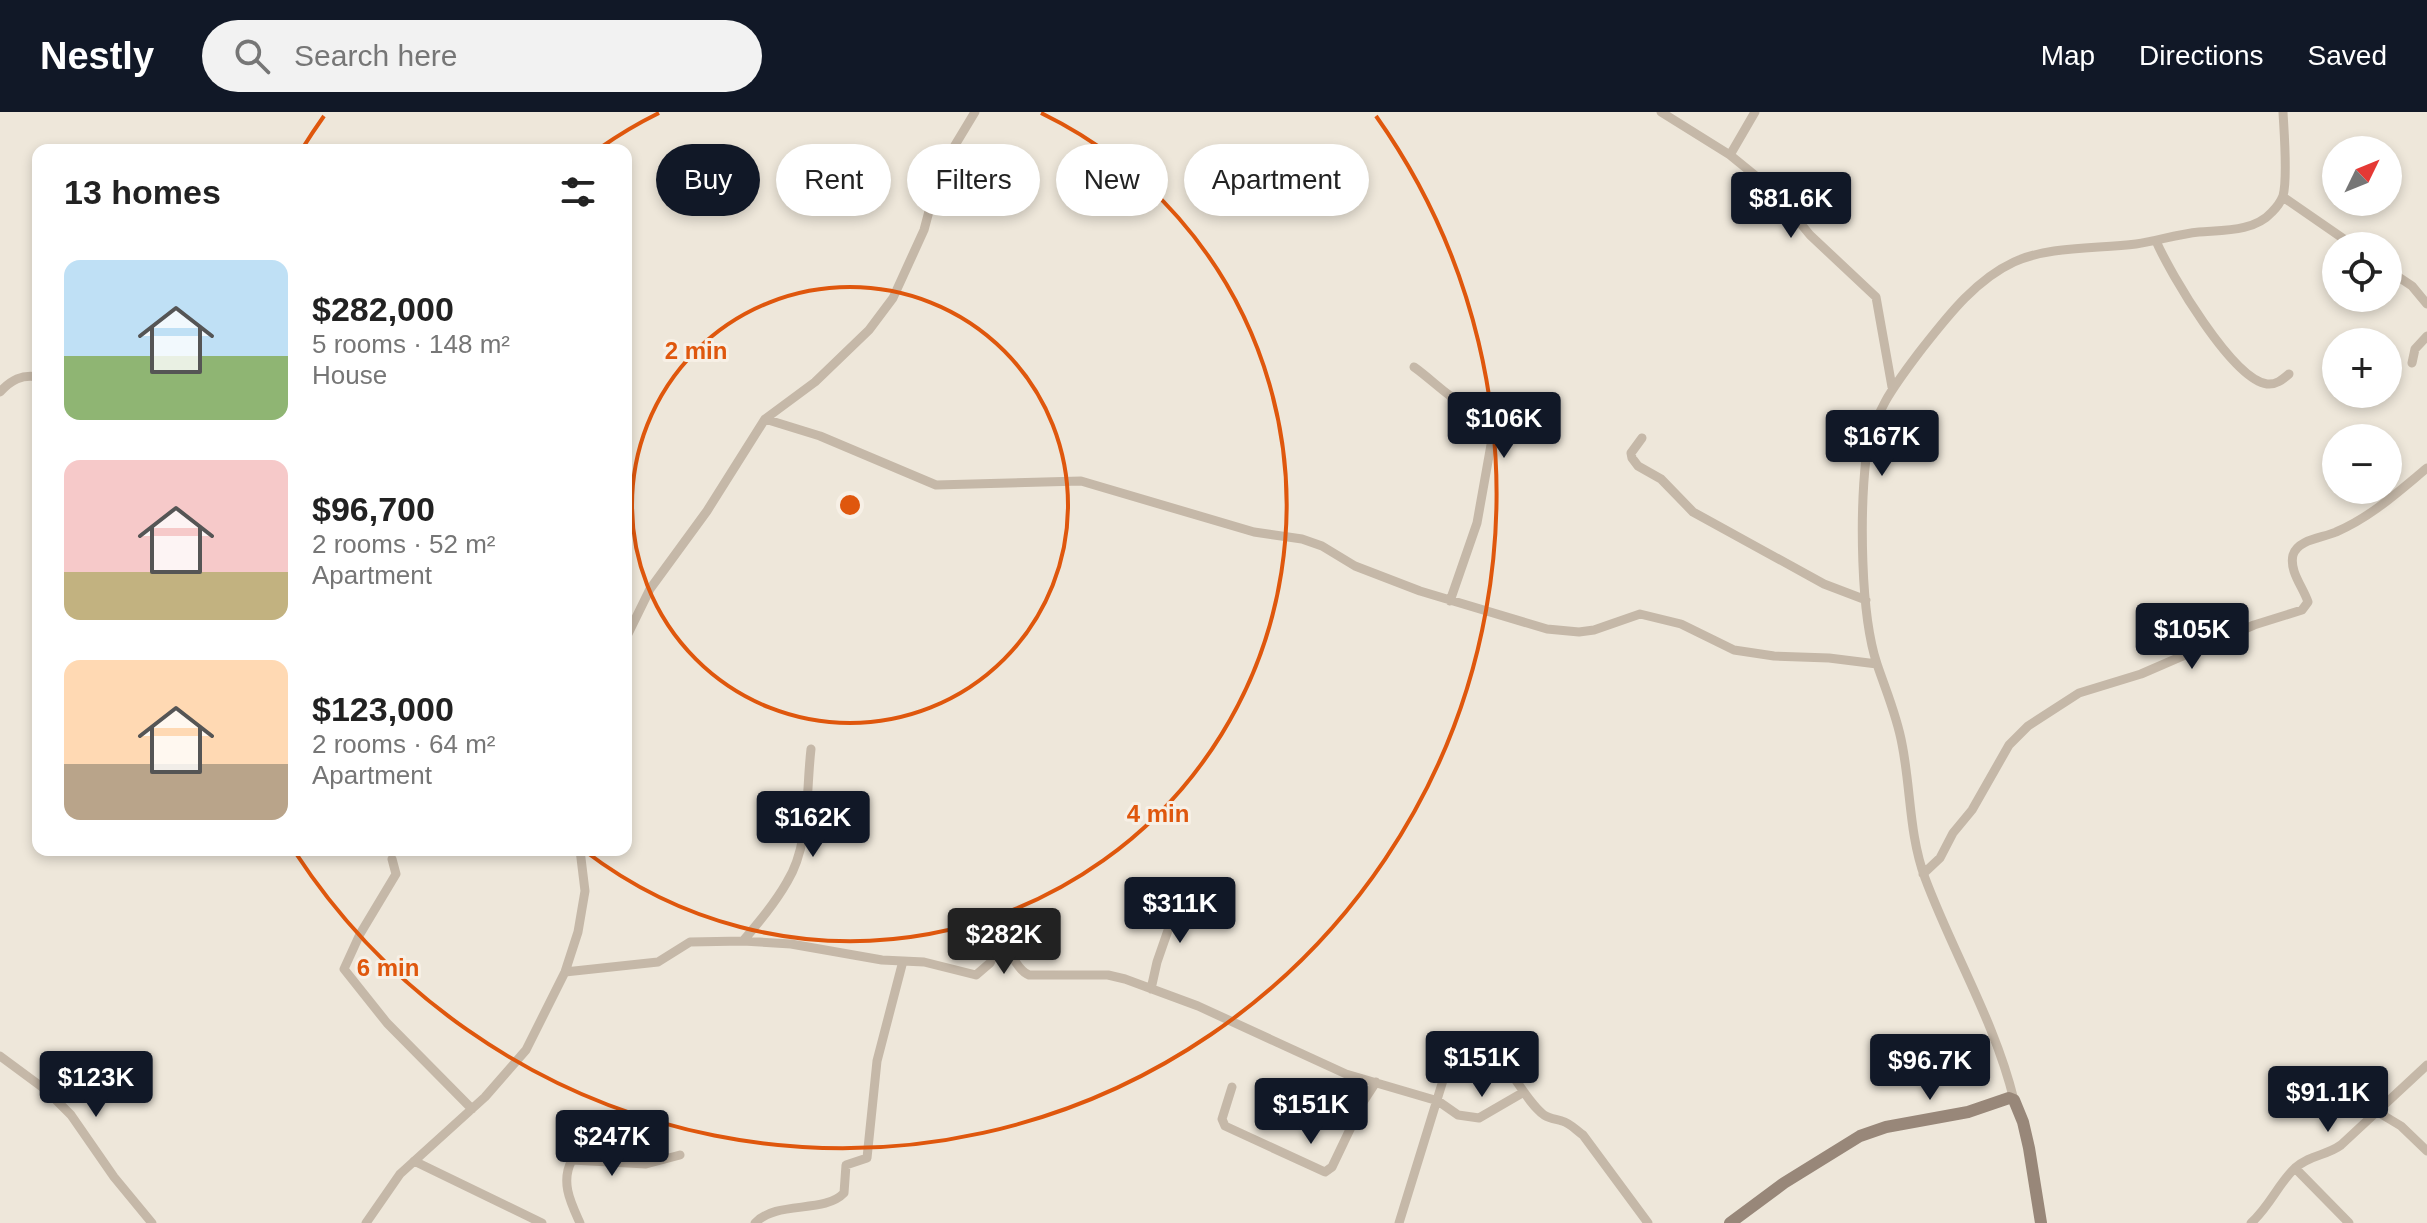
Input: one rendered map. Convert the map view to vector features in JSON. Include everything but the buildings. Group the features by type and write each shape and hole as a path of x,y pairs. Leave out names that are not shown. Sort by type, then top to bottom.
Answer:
{"street":[{"path":"632,626 650,589 707,511 765,419 815,382 881,317 914,254 940,170 975,112"},
{"path":"1661,112 1730,155 1773,190 1810,235 1876,297 1892,387"},
{"path":"1730,155 1755,112"},
{"path":"2041,1223 2029,1148 2006,1068 1923,874 1911,820 1902,744 1885,680 1877,664 1866,600 1866,456 1876,418 1892,387 1941,324 1968,296 1984,280 2012,263 2047,253 2156,241 2196,232 2235,230 2269,215 2283,197 2283,112"},
{"path":"2283,197 2334,232"},
{"path":"2156,241 2193,308 2243,369 2257,381 2268,384 2276,383 2289,374"},
{"path":"2402,279 2427,304"},
{"path":"2412,363 2415,349 2427,336"},
{"path":"1414,367 1462,405 1487,417 1494,428 1477,523 1450,601"},
{"path":"0,392 8,383 21,377 32,377"},
{"path":"765,419 820,436 936,485 1081,481 1254,532 1302,539 1322,546 1355,566 1450,601 1547,629 1594,630 1634,615 1649,615 1681,624 1734,650 1877,664"},
{"path":"1642,438 1631,453 1632,458 1638,466 1661,479 1693,512 1824,584 1866,600"},
{"path":"1923,874 1940,858 2009,745 2028,726 2079,693 2141,674 2254,625 2302,610 2308,602 2293,565 2298,547 2334,533 2381,506 2427,468"},
{"path":"743,941 772,907 793,869 803,837 811,749"},
{"path":"366,1223 400,1174 472,1109 526,1050 565,972 583,910 585,891 581,856"},
{"path":"392,859 396,874 360,934 344,969 387,1023 472,1109"},
{"path":"1151,989 1181,893"},
{"path":"565,972 658,962 690,942 743,941 791,944 855,956 924,962 976,975 984,970 1000,949 1012,954 1020,970 1029,975 1108,975 1151,989 1198,1006 1346,1074 1438,1101 1458,1115 1479,1118 1524,1092"},
{"path":"755,1223 770,1213 834,1201 844,1193 846,1165 867,1158 877,1061 903,961"},
{"path":"1399,1223 1453,1048 1459,1040 1466,1039 1485,1046 1506,1065 1545,1116 1562,1121 1583,1135 1648,1223"},
{"path":"0,1056 46,1090 71,1115 114,1177 152,1223"},
{"path":"2251,1223 2272,1202 2295,1168 2310,1156 2332,1151 2341,1145 2427,1065"},
{"path":"1232,1087 1222,1119 1225,1126 1325,1172 1332,1167 1376,1082"},
{"path":"1730,1223 1797,1175 1860,1136 1886,1127 1968,1112 2003,1099 2014,1100"},
{"path":"2376,1111 2401,1126 2427,1151"},
{"path":"580,1223 567,1191 566,1175 572,1160 646,1164 680,1155"},
{"path":"414,1161 542,1223"},
{"path":"2295,1168 2349,1223"}]}
